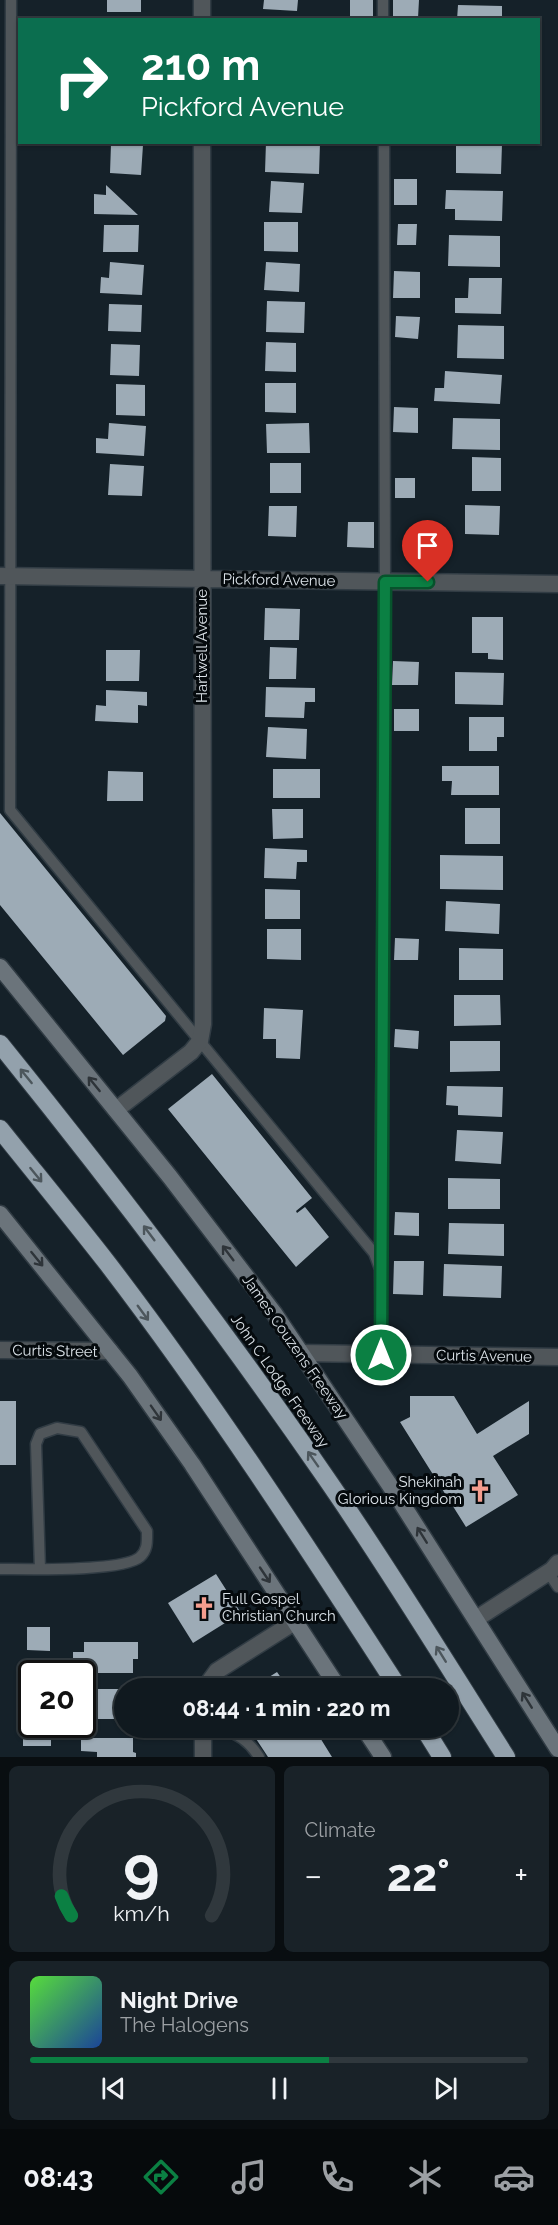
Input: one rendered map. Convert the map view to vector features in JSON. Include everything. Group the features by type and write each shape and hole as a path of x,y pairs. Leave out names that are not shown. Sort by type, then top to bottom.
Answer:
{"highway":[{"name":"John C Lodge Freeway","path":"0,1044 115,1187 240,1355 326,1477 506,1757"},
{"path":"0,1129 109,1265 268,1488 392,1678"},
{"path":"430,1738 442,1757"}],"main road":[{"name":"James Couzens Freeway","path":"0,967 177,1186 274,1313 476,1619 558,1749"},
{"path":"0,989 20,992"},
{"path":"0,1214 110,1351 185,1454 332,1678"},
{"path":"370,1738 382,1757"}],"street":[{"path":"202,0 202,18"},
{"name":"Hartwell Avenue","path":"200,1041 203,1024 202,144"},
{"name":"Pickford Avenue","path":"5,576 558,584"},
{"path":"116,1110 191,1052 200,1041"},
{"name":"Curtis Street","path":"0,1350 110,1351"},
{"name":"Curtis Avenue","path":"302,1353 558,1357"},
{"path":"476,1619 553,1568"},
{"path":"212,1678 217,1671 296,1620"},
{"path":"203,1738 203,1757"}],"lane":[{"path":"10,0 4,722 10,810 362,1235 374,1253 380,1269"},
{"path":"383,0 383,18"},
{"path":"381,1355 385,582 384,144"},
{"path":"0,1569 40,1569 120,1565 139,1558 147,1548 147,1531 81,1432 57,1428 40,1434 36,1444 40,1569"},
{"path":"553,1568 558,1587"},
{"path":"242,1738 251,1745 259,1757"}],"building":[{"path":"107,0 141,0 141,12 107,12"},
{"path":"264,0 298,0 297,11 263,9"},
{"path":"350,0 373,0 373,17 350,17"},
{"path":"393,0 419,0 418,18 393,18"},
{"path":"458,5 502,6 502,18 457,18"},
{"path":"111,144 143,145 141,175 110,173"},
{"path":"266,144 320,144 319,174 265,172"},
{"path":"456,144 502,144 501,174 456,173"},
{"path":"394,179 417,179 417,205 394,205"},
{"path":"271,181 304,183 302,213 269,212"},
{"path":"106,185 138,215 94,214 94,194 106,195"},
{"path":"446,190 503,191 502,221 455,220 455,209 445,209"},
{"path":"264,222 298,222 298,252 264,251"},
{"path":"398,224 417,224 416,245 397,245"},
{"path":"104,225 139,225 138,252 103,252"},
{"path":"449,235 500,236 500,267 448,266"},
{"path":"110,262 144,265 142,295 100,293 101,277 109,278"},
{"path":"266,262 300,264 299,292 264,290"},
{"path":"394,271 420,272 420,298 393,298"},
{"path":"469,278 502,278 501,314 455,313 455,298 468,298"},
{"path":"267,301 305,302 304,333 266,332"},
{"path":"109,304 142,305 141,332 108,331"},
{"path":"396,316 420,317 418,339 395,337"},
{"path":"458,325 504,326 504,359 457,358"},
{"path":"266,342 296,343 296,372 265,371"},
{"path":"111,344 140,345 139,376 110,375"},
{"path":"445,371 502,375 500,404 434,401 435,388 444,388"},
{"path":"265,383 296,383 296,413 265,412"},
{"path":"116,384 145,385 145,416 116,415"},
{"path":"394,407 418,408 418,433 393,432"},
{"path":"453,418 500,419 500,450 452,449"},
{"path":"109,423 146,426 144,456 96,453 96,438 108,439"},
{"path":"309,423 310,453 267,453 266,424"},
{"path":"472,457 501,458 501,491 472,491"},
{"path":"270,463 301,463 301,493 270,493"},
{"path":"110,464 144,466 142,496 108,495"},
{"path":"395,478 415,478 415,498 395,498"},
{"path":"465,505 500,506 499,535 465,534"},
{"path":"269,506 297,506 296,537 268,536"},
{"path":"348,522 374,522 374,548 347,547"},
{"path":"265,608 300,609 299,640 264,640"},
{"path":"472,617 503,617 503,660 488,659 488,653 472,653"},
{"path":"270,647 297,648 296,679 269,679"},
{"path":"106,650 140,650 139,681 106,681"},
{"path":"393,661 419,662 418,685 392,685"},
{"path":"455,672 504,673 503,705 455,704"},
{"path":"266,687 315,688 315,702 305,702 304,718 265,717"},
{"path":"106,690 147,692 147,706 138,705 138,723 95,721 96,705 106,706"},
{"path":"394,709 419,709 419,731 394,731"},
{"path":"469,717 504,717 504,737 497,737 497,751 469,751"},
{"path":"268,727 307,729 306,759 266,757"},
{"path":"442,766 499,766 499,795 451,795 452,781 442,781"},
{"path":"273,769 320,769 320,798 273,798"},
{"path":"108,771 143,772 143,801 107,801"},
{"path":"465,808 500,808 500,844 465,844"},
{"path":"272,809 303,809 303,838 273,839"},
{"path":"0,813 166,1016 165,1021 123,1055 0,905"},
{"path":"265,848 307,850 307,862 297,862 296,879 264,878"},
{"path":"440,855 503,856 503,890 440,889"},
{"path":"265,889 300,890 300,919 265,919"},
{"path":"446,901 500,904 499,934 445,931"},
{"path":"267,929 301,929 301,960 267,959"},
{"path":"395,938 419,939 418,960 394,960"},
{"path":"459,948 503,949 503,980 459,980"},
{"path":"454,995 500,995 501,1025 454,1026"},
{"path":"264,1008 303,1010 300,1059 276,1058 276,1039 263,1039"},
{"path":"395,1029 419,1031 418,1049 394,1047"},
{"path":"450,1041 500,1041 500,1071 450,1072"},
{"path":"212,1074 312,1198 296,1211 297,1213 305,1207 329,1237 296,1267 168,1109"},
{"path":"447,1086 503,1087 502,1117 458,1115 458,1106 446,1105"},
{"path":"457,1130 503,1132 501,1164 455,1161"},
{"path":"448,1178 500,1179 500,1209 448,1209"},
{"path":"395,1212 419,1213 419,1236 394,1235"},
{"path":"449,1223 504,1224 504,1256 448,1254"},
{"path":"394,1261 424,1261 423,1295 393,1294"},
{"path":"444,1264 502,1266 501,1298 443,1296"},
{"path":"410,1396 454,1396 477,1434 529,1401 529,1434 493,1456 518,1495 466,1527 400,1422 410,1417"},
{"path":"0,1401 16,1401 16,1465 0,1465"},
{"name":"Full Gospel Christian Church","path":"216,1574 241,1613 193,1643 168,1603"},
{"path":"27,1627 50,1627 50,1651 27,1650"},
{"path":"84,1642 138,1642 138,1659 133,1659 133,1673 96,1673 96,1660 73,1660 73,1652 84,1652"},
{"path":"277,1672 281,1678 267,1678"},
{"path":"96,1689 114,1689 114,1719 96,1719"},
{"path":"23,1738 51,1738 51,1746 23,1746"},
{"path":"81,1738 133,1738 133,1752 136,1753 136,1757 97,1757 97,1752 81,1751"},
{"path":"256,1738 320,1738 332,1757 268,1757"}],"place":[{"name":"Shekinah Glorious Kingdom","path":"480,1491"},
{"name":"Full Gospel Christian Church","path":"204,1608"}],"route":[{"path":"381,1355 385,582 428,582"}]}
